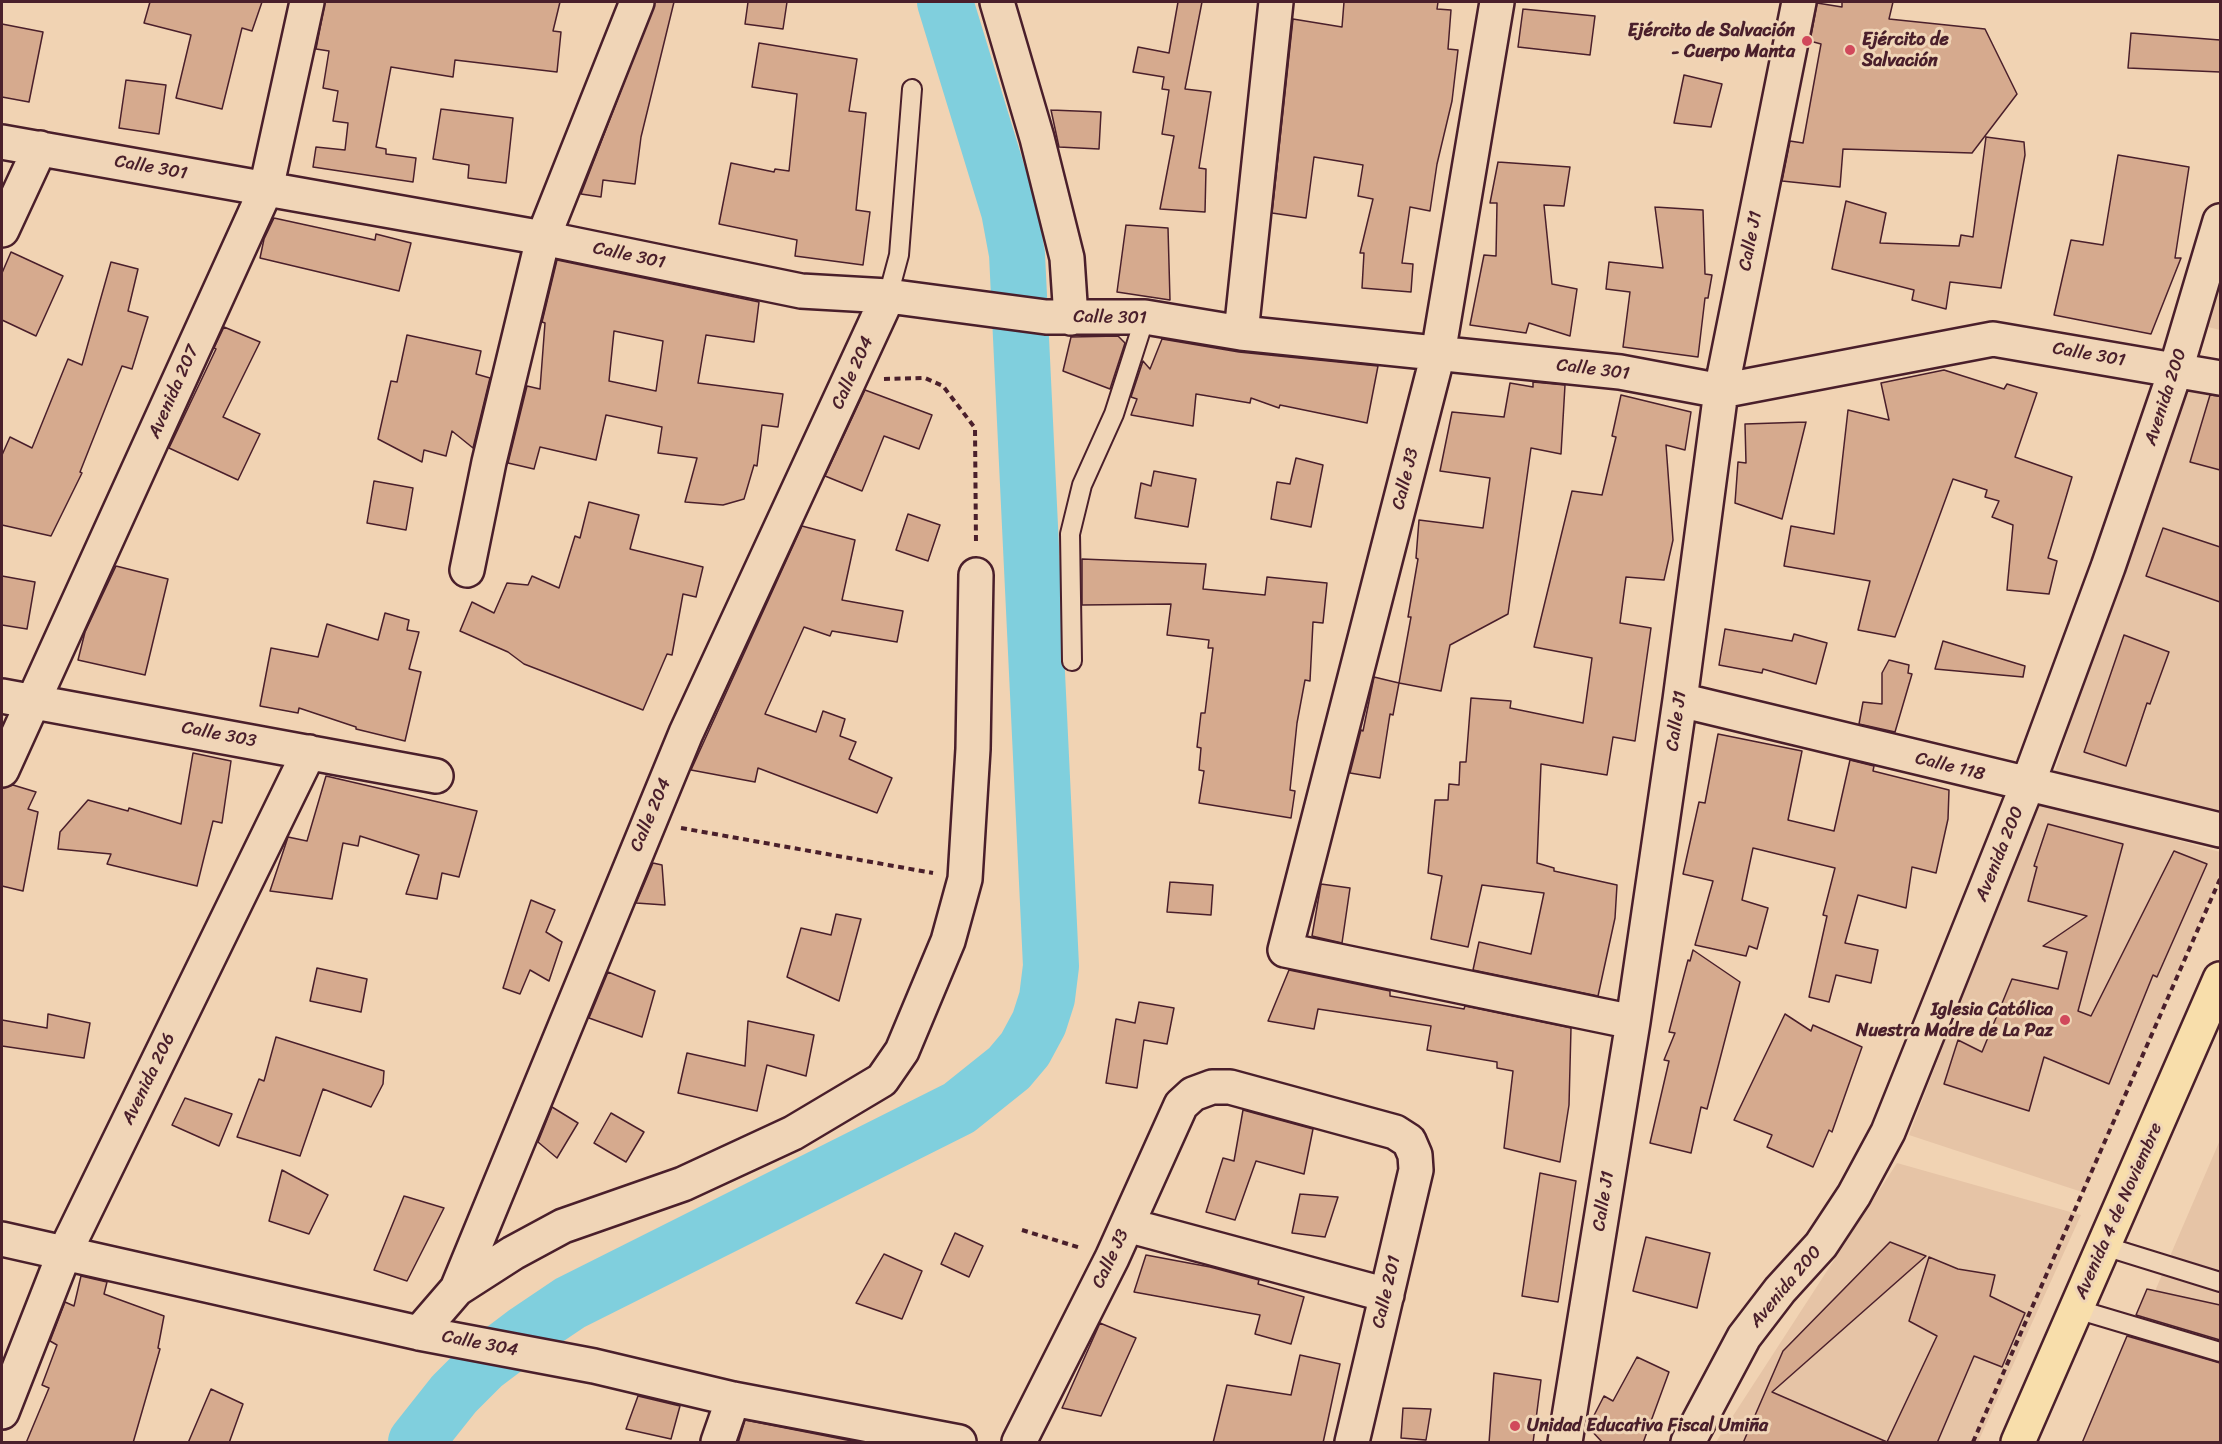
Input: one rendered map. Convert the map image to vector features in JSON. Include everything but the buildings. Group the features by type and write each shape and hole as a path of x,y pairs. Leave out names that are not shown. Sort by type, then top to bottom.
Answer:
{"main road":[{"name":"Avenida 4 de Noviembre","path":"2018,1443 2220,979"}],"street":[{"name":"Avenida 207","path":"2,770 266,189 307,2"},
{"path":"467,570 489,462 543,238 637,2"},
{"path":"997,2 1037,138 1067,258 1059,317"},
{"path":"1241,333 1276,2"},
{"name":"Calle J3","path":"1497,2 1438,354 1285,950 1633,1022"},
{"name":"Calle J1","path":"1565,1443 1633,1022 1680,700 1721,391 1799,2"},
{"name":"Calle 301","path":"2,142 543,238 801,291 888,296 1059,317 1145,317 1241,333 1620,372 1721,391 1994,339 2220,378"},
{"path":"2,230 40,148"},
{"name":"Avenida 200","path":"1688,1443 1744,1337 1780,1290 1821,1245 1854,1195 1888,1132 2027,786 2108,567 2176,369 2220,221"},
{"name":"Calle 204","path":"431,1335 457,1288 686,733 888,296"},
{"path":"457,1288 513,1253 563,1226 703,1175 793,1133 882,1080 902,1051 948,941 965,879 973,749 976,575"},
{"name":"Calle 303","path":"2,696 35,700 436,776"},
{"name":"Calle 118","path":"1680,700 2027,786 2220,830"},
{"name":"Avenida 206","path":"2,1412 64,1254 309,752"},
{"name":"Calle J3","path":"1019,1443 1112,1258 1181,1105 1193,1094 1212,1087 1241,1090 1395,1132 1409,1141"},
{"name":"Calle 201","path":"1352,1443 1416,1170 1409,1141"},
{"path":"1127,1225 1387,1295"},
{"name":"Calle 304","path":"2,1239 431,1335 594,1366 733,1399 959,1443"},
{"path":"718,1443 733,1399"}],"lane":[{"path":"888,296 899,255 912,89"},
{"path":"1072,661 1070,534 1082,484 1114,414 1145,317"},
{"path":"2104,1246 2220,1282"},
{"path":"2076,1309 2220,1352"}],"path":[{"path":"850,380 925,378 943,386 975,428 976,575"},
{"path":"648,822 965,879"},
{"path":"1973,1443 2220,879"},
{"path":"1022,1230 1112,1258"}],"shaded area":[{"path":"2220,255 2220,330 2200,325"},
{"path":"2185,367 2220,376 2220,816 2054,774"},
{"path":"2037,801 2220,852 2220,873 2085,1193 1909,1135"},
{"path":"2220,1140 2220,1442 2090,1442"},
{"path":"1897,1163 2081,1215 1978,1442 1716,1442"}],"waterway":[{"path":"416,1442 454,1394 483,1365 570,1303 959,1108 1009,1068 1025,1049 1039,1023 1047,998 1051,966 1017,254 1009,211 945,2"}],"place":[{"name":"Ejército de Salvación - Cuerpo Manta","path":"1807,41"},
{"name":"Ejército de Salvación","path":"1850,50"},
{"name":"Iglesia Católica Nuestra Madre de La Paz","path":"2065,1020"},
{"name":"Unidad Educativa Fiscal Umiña","path":"1515,1426"}]}
